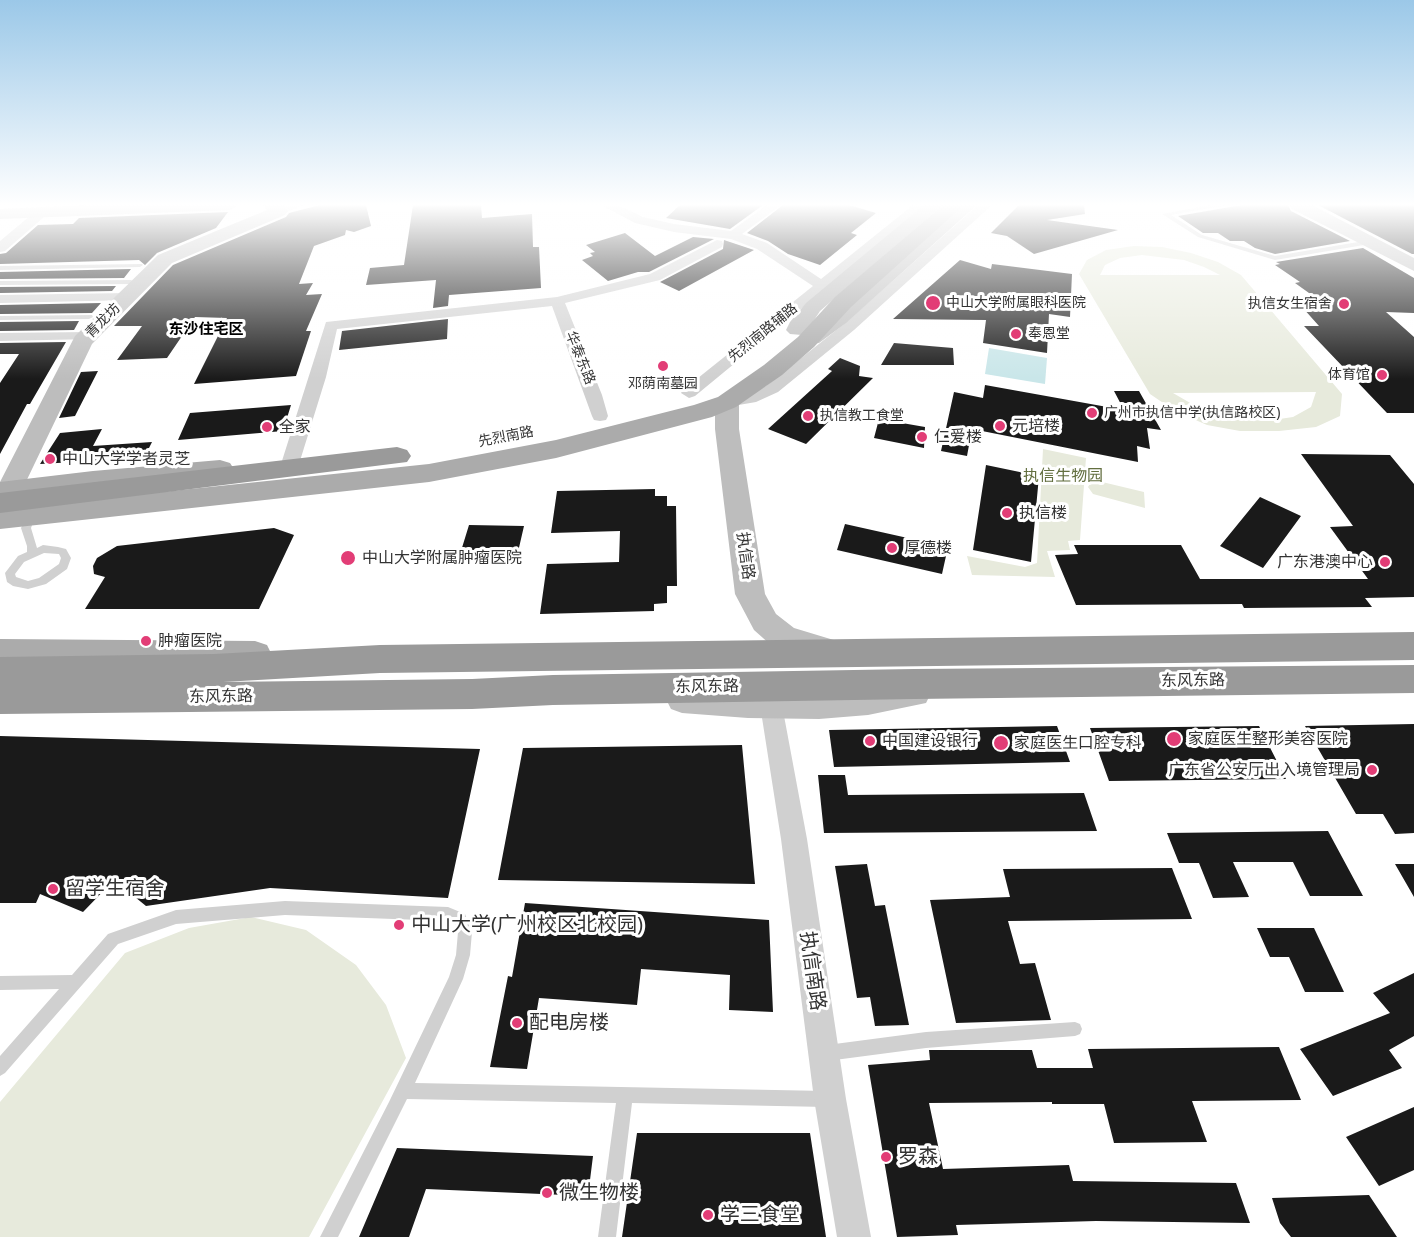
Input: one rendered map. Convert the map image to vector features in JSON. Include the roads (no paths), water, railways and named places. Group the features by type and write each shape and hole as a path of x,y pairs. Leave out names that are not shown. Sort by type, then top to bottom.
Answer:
{"highway":[{"path":"3,495 397,456"},
{"name":"东风东路","path":"380,659 1414,646"},
{"path":"0,671 214,668 380,659"},
{"name":"东风东路","path":"0,699 472,694 553,690 964,683 1414,679"}],"main road":[{"name":"先烈南路","path":"3,495 93,480 429,473 519,457 683,418 728,402 768,374 801,336 884,263"},
{"name":"先烈南路","path":"0,519 295,476 493,452 682,405 717,392 752,375 825,320 872,272"},
{"name":"先烈南路","path":"295,476 505,438 689,393 731,377 825,320"},
{"name":"东风东路","path":"0,653 174,653 380,659"}],"street":[{"name":"青龙坊","path":"3,495 83,341 88,326 161,263"},
{"path":"295,476 331,325 557,301 655,277 682,263"},
{"path":"787,263 821,285"},
{"name":"先烈南路辅路","path":"689,393 852,263"},
{"path":"864,263 813,307 800,322 801,336 839,319 897,263"},
{"path":"728,402 756,397 772,389 849,327 921,263"},
{"path":"0,299 129,289"},
{"name":"华泰东路","path":"557,301 600,416"},
{"path":"0,337 88,326"},
{"name":"执信路","path":"728,402 727,429 750,594 754,603 765,622 783,638 795,643 841,653"},
{"path":"553,690 771,705 838,704 868,701 964,683"},
{"name":"执信南路","path":"771,705 794,839 830,1099 854,1237"}],"lane":[{"path":"0,268 140,265"},
{"path":"0,283 129,289"},
{"path":"0,318 88,326"},
{"path":"31,515 26,528 32,553"},
{"path":"55,549 63,552 66,558 63,567 42,581 28,585 17,584 11,579 10,573 21,559 32,553 55,549"},
{"path":"0,1068 113,939 176,917 285,908 448,914 460,919 465,932 463,955 456,978 329,1237"},
{"path":"0,982 75,982"},
{"path":"823,1054 926,1040 1075,1029"},
{"path":"403,1090 796,1096 830,1099"},
{"path":"607,1237 625,1095"}],"water":[{"path":"989,348 1047,358 1045,384 985,374"}],"place":[{"name":"中山大学附属眼科医院","path":"933,303"},
{"name":"执信女生宿舍","path":"1344,304"},
{"name":"奉恩堂","path":"1016,334"},
{"name":"邓荫南墓园","path":"663,366"},
{"name":"体育馆","path":"1382,375"},
{"name":"广州市执信中学(执信路校区)","path":"1092,413"},
{"name":"执信教工食堂","path":"808,416"},
{"name":"元培楼","path":"1000,426"},
{"name":"全家","path":"267,427"},
{"name":"仁爱楼","path":"922,437"},
{"name":"中山大学学者灵芝","path":"50,459"},
{"name":"执信楼","path":"1007,513"},
{"name":"厚德楼","path":"892,548"},
{"name":"中山大学附属肿瘤医院","path":"348,558"},
{"name":"广东港澳中心","path":"1385,562"},
{"name":"肿瘤医院","path":"146,641"},
{"name":"家庭医生整形美容医院","path":"1174,739"},
{"name":"中国建设银行","path":"870,741"},
{"name":"家庭医生口腔专科","path":"1001,743"},
{"name":"广东省公安厅出入境管理局","path":"1372,770"},
{"name":"留学生宿舍","path":"53,889"},
{"name":"中山大学(广州校区北校园)","path":"399,925"},
{"name":"配电房楼","path":"517,1023"},
{"name":"罗森","path":"886,1157"},
{"name":"微生物楼","path":"547,1193"},
{"name":"学三食堂","path":"708,1215"}],"district":[{"name":"东沙住宅区","path":"206,330"}],"park label":[{"name":"执信生物园","path":"1063,476"}]}
